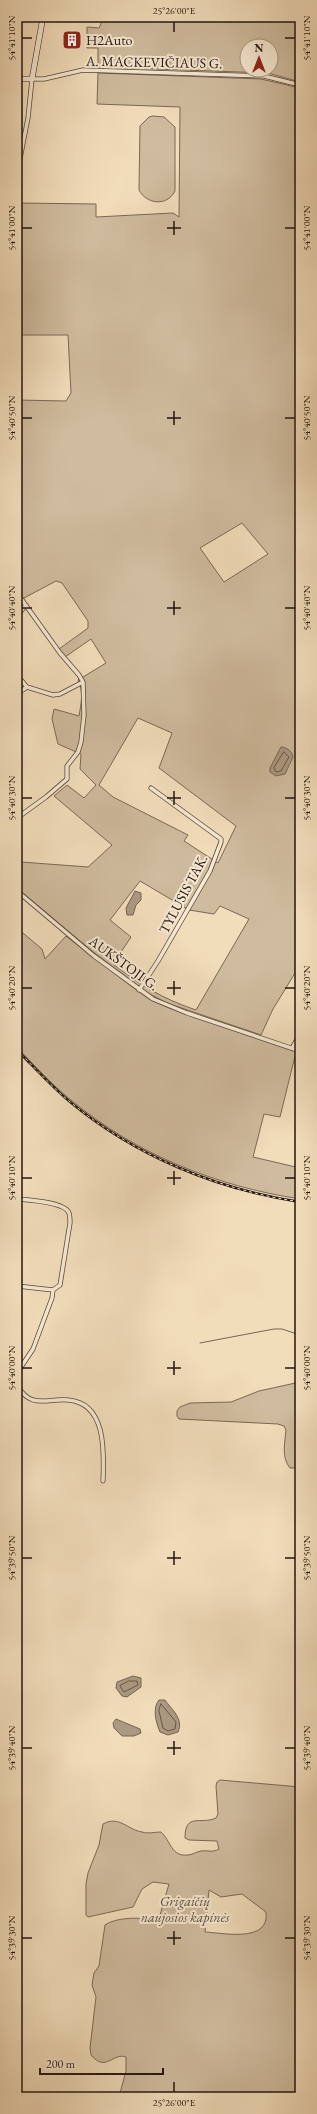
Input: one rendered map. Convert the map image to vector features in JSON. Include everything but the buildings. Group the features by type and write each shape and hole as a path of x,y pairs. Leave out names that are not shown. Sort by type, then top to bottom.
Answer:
{"main road":[{"path":"17,79 32,79 43,17"}],"street":[{"name":"A. MACKEVIČIAUS G.","path":"32,79 44,79 83,70 264,76 300,85"},
{"path":"17,174 28,118 32,79"},
{"path":"17,593 60,653 79,674 83,682 84,715 81,742 78,752 67,766 67,779 46,797 17,818"},
{"path":"17,616 26,605"},
{"path":"17,675 27,687 53,695 60,694 83,682"},
{"path":"17,694 27,687"},
{"name":"TYLUSIS TAK.","path":"139,990 158,961 210,871 221,842 220,839 150,788"},
{"name":"AUKŠTOJI G.","path":"17,891 84,948 139,990 173,1008 300,1051"},
{"path":"292,1048 300,1034"},
{"path":"17,1199 54,1204 65,1208 70,1213 60,1285 53,1290 17,1286"},
{"path":"17,1373 33,1349 50,1306 53,1290"},
{"path":"17,1385 24,1395 38,1402 69,1400 80,1403 90,1411 98,1422 103,1437 103,1481"}],"green space":[{"path":"104,17 300,17 300,82 279,76 279,38 239,38 239,72 98,67 98,48 87,48 87,27 99,28"},
{"path":"98,73 261,79 300,88 300,965 273,1009 261,1035 167,1003 148,993 92,951 17,888 17,865 21,862 88,867 112,845 54,796 67,785 84,798 96,785 80,769 81,754 58,744 52,719 54,709 79,716 81,689 78,680 106,663 91,639 65,657 59,649 88,628 88,621 62,583 56,581 24,598 17,610 17,400 66,401 71,393 68,335 17,335 17,203 96,204 96,217 173,213 179,217 180,107 97,104","holes":["242,523 268,554 224,582 200,548","138,718 172,733 159,768 236,826 218,863 184,841 188,835 113,797 99,785","140,881 189,910 214,914 220,906 249,919 196,1010 152,991 113,964 131,937 110,920"]},
{"path":"149,117 164,117 175,127 175,191 167,200 157,202 146,198 139,190 140,126"},
{"path":"17,928 42,949 45,959 66,936 149,999 169,1008 296,1052 280,1117 264,1114 253,1157 300,1168 300,1199 238,1186 179,1165 150,1152 96,1120 50,1081 17,1047"},
{"path":"300,1382 300,1468 290,1468 285,1459 284,1450 286,1430 284,1426 278,1424 179,1419 177,1416 177,1411 180,1407 190,1403 231,1402 259,1391"},
{"name":"Grigaičių naujosios kapinės","path":"220,1780 300,1787 300,2093 279,2097 119,2097 126,2071 126,2057 121,2056 109,2061 101,2062 96,2060 91,2055 90,2048 96,1997 92,1985 94,1973 99,1966 105,1925 116,1920 131,1918 153,1920 158,1922 169,1884 153,1882 142,1889 133,1907 88,1917 86,1915 86,1884 88,1873 99,1845 103,1824 114,1821 144,1833 161,1832 172,1848 178,1854 182,1855 190,1855 201,1851 217,1850 219,1849 217,1841 189,1840 185,1838 186,1830 191,1822 216,1818 218,1814 217,1782","holes":["209,1890 221,1897 242,1894 266,1912 265,1922 261,1928 244,1934 205,1932"]}],"water":[{"path":"281,747 289,750 293,757 285,774 276,776 270,772 270,768"},
{"path":"135,891 141,893 141,900 136,905 133,915 127,915 126,908"},
{"path":"133,1676 141,1678 141,1687 127,1697 122,1696 116,1688 117,1682"},
{"path":"159,1700 165,1700 176,1715 179,1723 178,1732 168,1735 160,1732 155,1711"},
{"path":"116,1719 140,1729 141,1733 134,1736 122,1736 114,1728 113,1723"}],"waterway":[{"path":"200,1343 274,1329 282,1329 300,1335"}],"railway":[{"path":"17,1050 69,1101 94,1121 149,1154 207,1179 269,1196 300,1202"}],"place":[{"name":"H2Auto","path":"72,40"}]}
